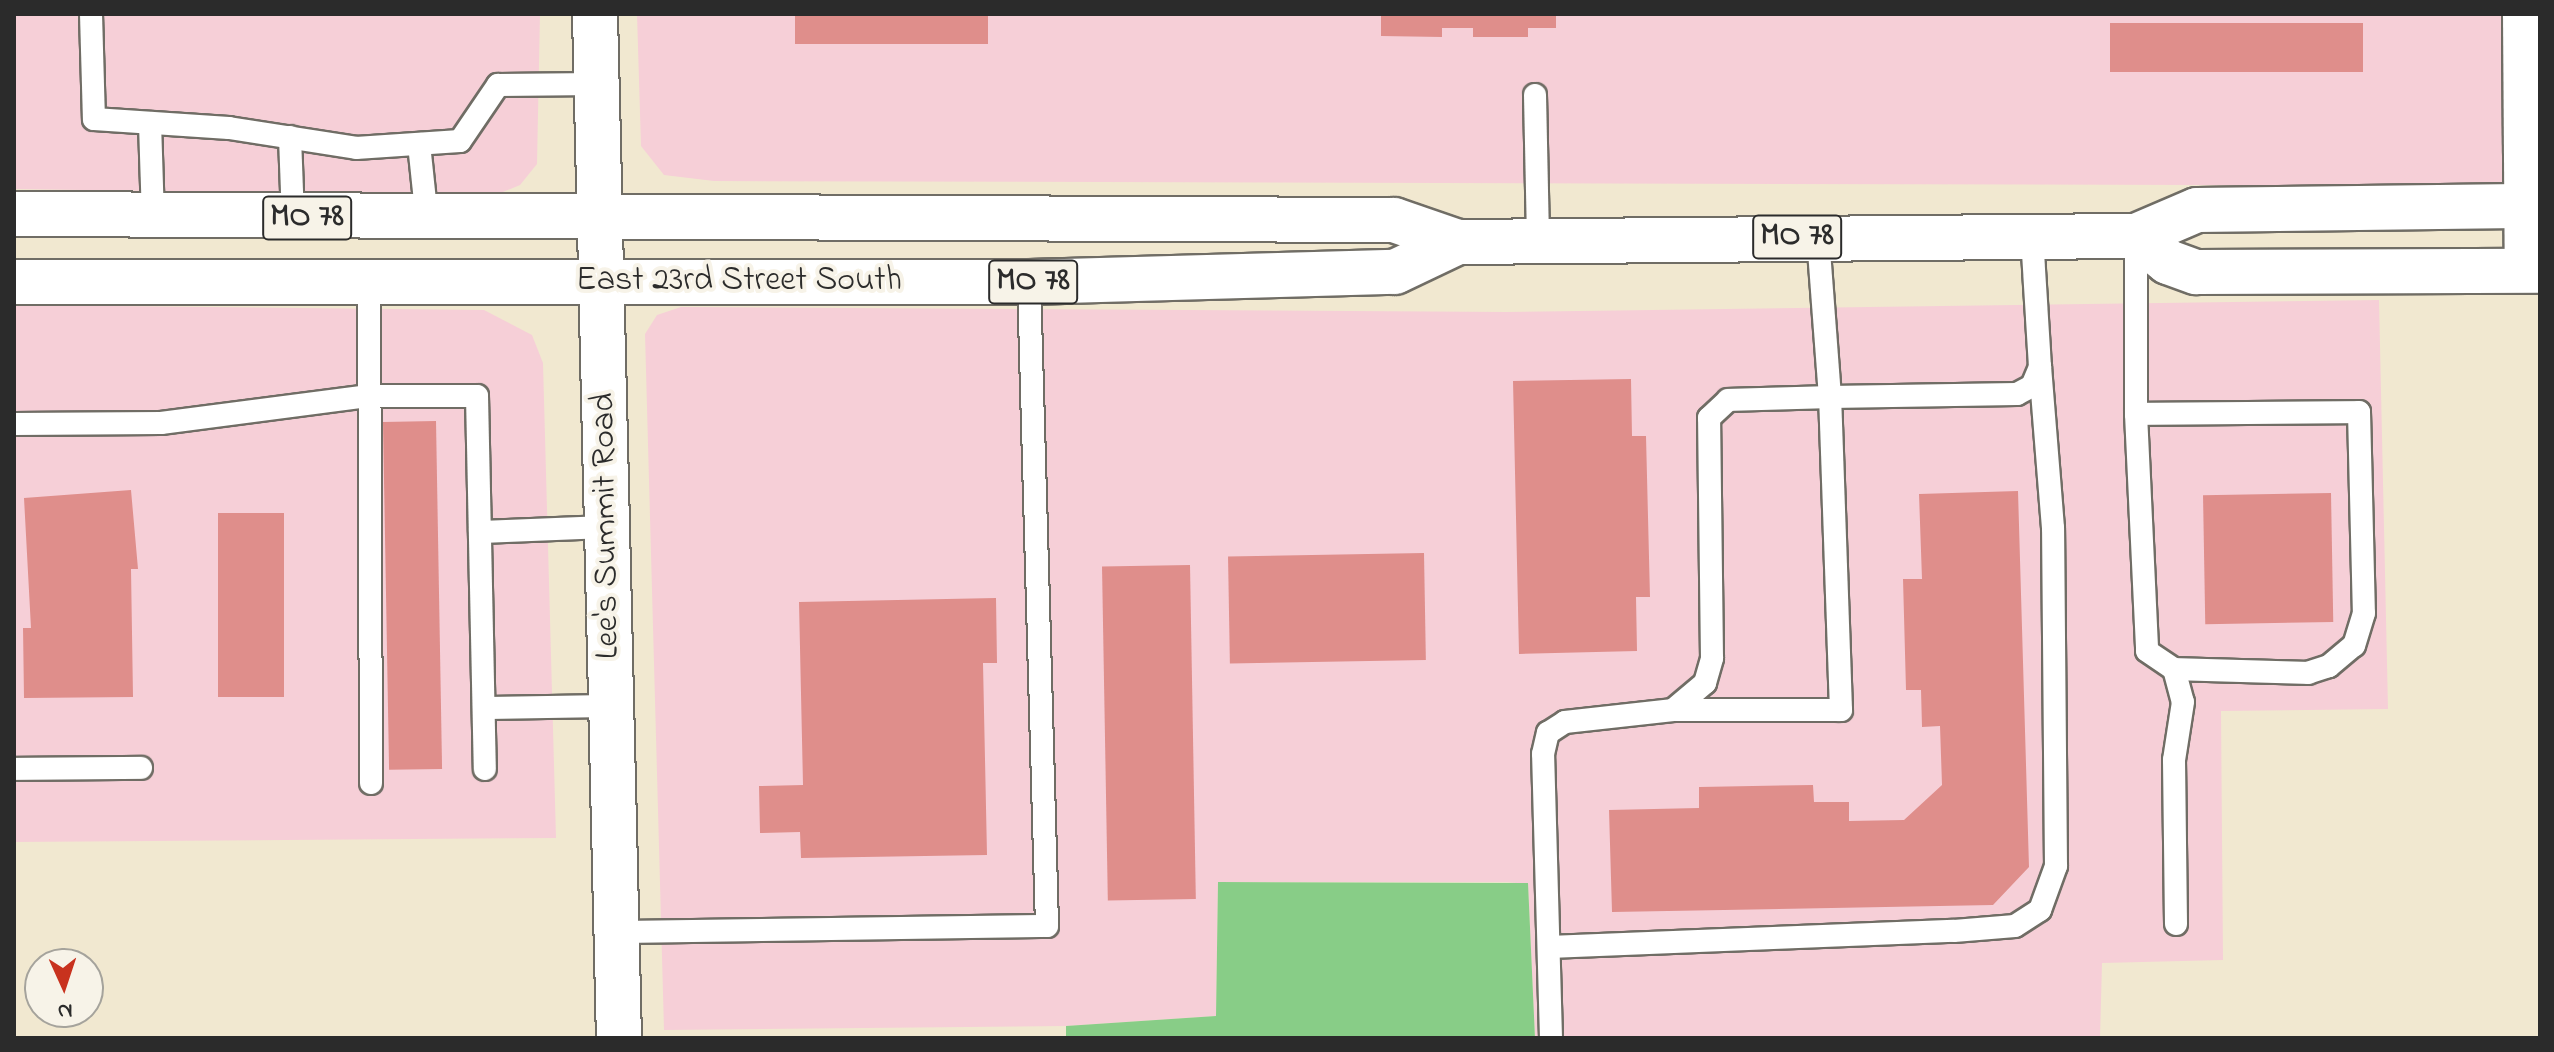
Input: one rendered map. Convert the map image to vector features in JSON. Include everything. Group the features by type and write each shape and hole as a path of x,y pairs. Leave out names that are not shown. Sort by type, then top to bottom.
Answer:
{"main road":[{"name":"Lee's Summit Road","path":"595,14 619,1038"},
{"name":"East 23rd Street South","path":"14,214 427,220 1394,220 1458,242 1818,236 2136,236 2197,210 2532,206"},
{"path":"2136,236 2168,262 2196,272 2533,271"},
{"name":"East 23rd Street South","path":"14,282 1029,282 1395,272 1458,242"}],"street":[{"path":"2524,14 2533,271"}],"lane":[{"path":"91,14 94,119 290,137 356,148 419,144 460,141 498,85 597,84"},
{"path":"1535,95 1538,239"},
{"path":"150,123 153,216"},
{"path":"290,137 293,217"},
{"path":"419,144 427,220"},
{"path":"1551,1038 1543,754 1548,733 1565,722 1673,710 1841,710 1830,397 1818,236"},
{"path":"1549,947 1954,931 2015,926 2040,910 2056,866 2053,528 2032,236"},
{"path":"2136,236 2136,414 2147,651 2174,669 2308,673 2329,666 2354,645 2364,613 2359,412 2136,414"},
{"path":"369,282 371,783"},
{"path":"616,932 1047,926 1029,282"},
{"path":"1673,710 1705,683 1712,658 1709,418 1728,400 2017,394 2032,386 2040,367"},
{"path":"14,424 161,423 369,396 477,396 485,769"},
{"path":"480,532 607,527"},
{"path":"2174,669 2183,702 2174,760 2176,924"},
{"path":"484,708 611,706"},
{"path":"14,769 141,768"}],"shaded area":[{"path":"14,14 540,14 537,164 520,185 493,196 14,189"},
{"path":"637,14 2540,14 2540,186 714,181 664,175 641,146"},
{"path":"2379,300 2388,709 2221,711 2223,960 2102,963 2100,1038 1535,1038 1528,884 1507,882 1218,882 1216,1016 1066,1026 664,1030 645,334 657,315 681,307 1506,312"},
{"path":"14,305 484,310 532,335 543,363 556,838 14,842"}],"green space":[{"path":"1218,882 1528,883 1535,1038 1066,1038 1066,1026 1216,1016"}],"building":[{"path":"795,14 988,14 988,44 795,44"},
{"path":"1381,14 1556,14 1556,28 1528,28 1528,37 1473,37 1473,28 1442,28 1442,37 1381,36"},
{"path":"2110,23 2363,23 2363,72 2110,72"},
{"path":"1631,379 1632,436 1646,436 1650,597 1636,597 1637,651 1519,654 1513,381"},
{"path":"436,421 442,769 389,770 383,422"},
{"path":"131,490 138,569 131,569 133,697 24,698 23,628 31,628 24,498"},
{"path":"2018,491 2029,867 1993,905 1612,912 1609,810 1699,808 1699,787 1813,785 1814,802 1849,802 1849,821 1904,820 1942,785 1940,726 1922,727 1921,690 1906,690 1903,579 1922,579 1919,494"},
{"path":"2331,493 2333,622 2205,624 2203,495"},
{"path":"218,513 284,513 284,697 218,697"},
{"path":"1424,553 1426,660 1230,663 1228,556"},
{"path":"1190,565 1196,899 1108,900 1102,567"},
{"path":"996,598 997,663 983,663 987,855 801,858 800,832 760,833 759,786 803,785 799,602"}]}
